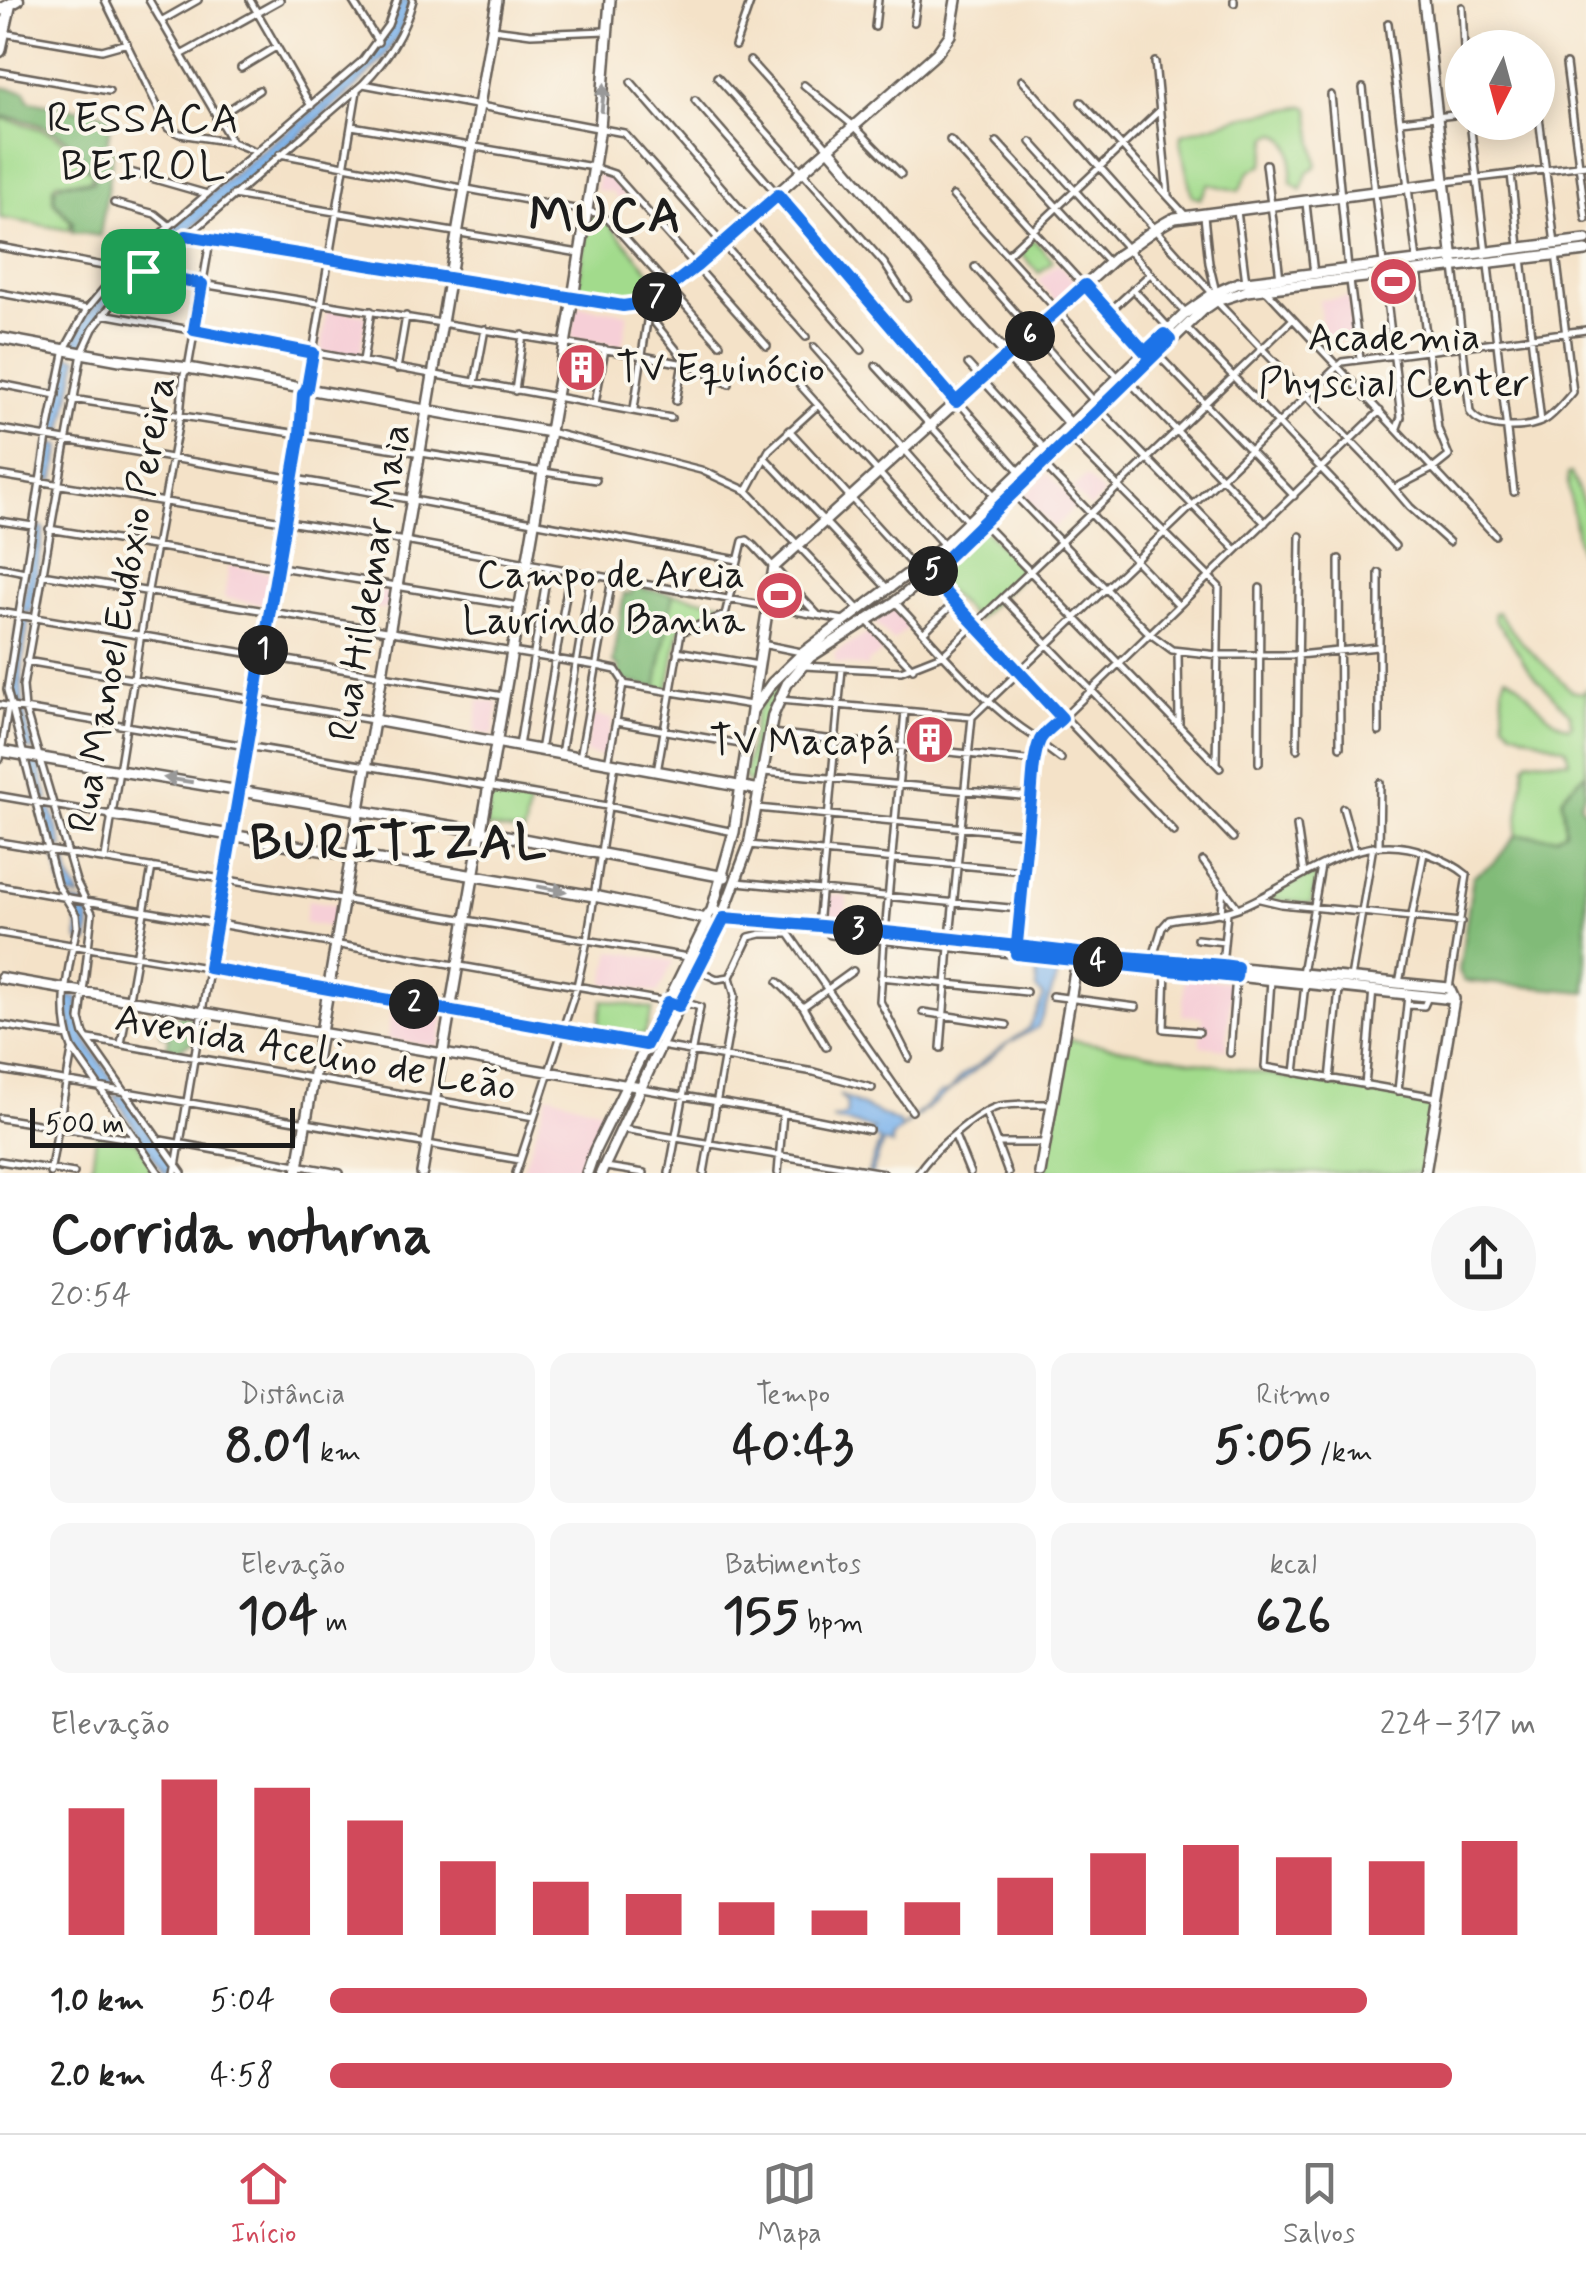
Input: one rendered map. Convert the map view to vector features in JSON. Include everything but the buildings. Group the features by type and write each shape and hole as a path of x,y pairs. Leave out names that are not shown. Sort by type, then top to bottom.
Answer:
{"main road":[{"name":"Rua Hildemar Maia","path":"297,1170 498,0"},
{"path":"422,1173 574,298 600,128 610,0"},
{"path":"574,298 623,306 650,302 670,288 936,53 953,26 956,0"},
{"path":"1424,0 1453,262"},
{"path":"0,51 9,5"},
{"path":"828,148 1070,424"},
{"path":"602,1170 698,970 715,918 734,832 774,568 1109,263 1154,229 1175,218 1203,213 1443,183"},
{"path":"1124,379 1145,352 1186,314 1246,282 1261,285 1453,262 1556,249 1586,240"},
{"path":"1556,249 1586,251"},
{"path":"587,1173 688,958 736,882 749,845 778,700 801,665 947,542 983,523 1070,438 1097,405 1156,354 1168,334 1185,326 1215,296 1280,278 1316,278"},
{"path":"0,338 550,432"},
{"path":"752,708 772,682 804,652 847,621 895,602 929,575 958,548 968,522 1070,424 1097,405"},
{"path":"947,542 958,548"},
{"path":"374,720 760,790"},
{"path":"750,725 760,720 770,730"},
{"path":"1,751 480,831 723,876 736,882"},
{"path":"111,815 790,931 885,936"},
{"path":"715,918 1141,962 1166,969 1399,983 1450,993 1425,1173"},
{"path":"1017,950 1077,960 1141,962 1153,958 1222,965 1271,980 1304,979"},
{"path":"1040,1173 1077,960"},
{"path":"1343,981 1408,999 1430,991"}],"street":[{"path":"120,0 106,3 168,128 258,152"},
{"path":"149,0 232,142"},
{"path":"161,21 198,0"},
{"path":"250,0 311,106"},
{"path":"181,55 280,0"},
{"path":"352,0 378,42"},
{"path":"182,1173 122,1092 80,1020 74,990 76,914 57,884 30,756 24,709 25,572 48,437 56,395 87,308 123,267 362,61 378,42 398,0"},
{"path":"0,759 10,707 8,676 42,574 72,399 74,351 142,271 388,58 413,0"},
{"path":"735,46 751,0"},
{"path":"874,27 878,0"},
{"path":"914,22 917,0"},
{"path":"1462,8 1463,30"},
{"path":"1388,23 1439,433 1449,456 1395,488"},
{"path":"492,29 531,34 609,31"},
{"path":"3,33 102,50 127,43"},
{"path":"241,68 276,47"},
{"path":"750,62 828,148"},
{"path":"1155,62 1169,198"},
{"path":"1566,64 1583,166 1586,219"},
{"path":"0,72 109,91"},
{"path":"717,77 884,263 907,298"},
{"path":"1022,80 1262,349 1449,542"},
{"path":"630,82 862,350"},
{"path":"804,85 855,127 901,174"},
{"path":"360,86 619,130 633,140 806,337"},
{"path":"175,1168 360,86"},
{"path":"1363,88 1401,417 1397,428"},
{"path":"216,118 258,90"},
{"path":"1331,95 1360,358"},
{"path":"695,100 1020,472"},
{"path":"1081,102 1186,216"},
{"path":"1008,254 1158,111"},
{"path":"1400,120 1445,116"},
{"path":"352,126 593,168 617,176 767,346"},
{"path":"950,140 1145,352"},
{"path":"1472,140 1514,492"},
{"path":"1453,262 1470,412 1479,420 1508,427 1541,422 1573,392 1542,140"},
{"path":"996,142 1109,263"},
{"path":"1030,142 1186,314"},
{"path":"280,154 586,210 609,220 720,344"},
{"path":"1266,164 1280,278"},
{"path":"1443,183 1583,166"},
{"path":"130,172 207,194"},
{"path":"1511,174 1541,422"},
{"path":"153,185 158,178"},
{"path":"233,195 579,253"},
{"path":"953,196 1265,523"},
{"path":"1305,200 1316,278"},
{"path":"114,203 155,214 170,226"},
{"path":"1237,208 1246,282"},
{"path":"1203,213 1215,296"},
{"path":"186,236 574,298"},
{"name":"Rua Manoel Eudóxio Pereira","path":"105,858 210,240"},
{"path":"0,247 202,284 564,341 686,364 729,384"},
{"path":"976,267 1097,405 1236,550"},
{"path":"1109,312 1149,275"},
{"path":"1261,285 1495,536"},
{"path":"1132,289 1168,334"},
{"path":"0,293 87,308"},
{"path":"634,409 650,302"},
{"path":"363,361 371,311"},
{"path":"103,314 671,418"},
{"path":"649,315 686,364"},
{"path":"397,369 406,316"},
{"path":"801,665 901,672 944,654 1292,320"},
{"path":"1185,326 1395,546"},
{"path":"476,384 485,329"},
{"path":"941,1048 972,718 1344,360 1586,330"},
{"path":"515,390 523,335"},
{"path":"814,347 968,522"},
{"path":"595,404 605,349"},
{"path":"1156,354 1294,496"},
{"path":"676,400 686,364"},
{"path":"968,364 1044,448"},
{"path":"876,366 995,496"},
{"path":"0,384 56,395"},
{"path":"799,384 877,473 947,542"},
{"path":"72,399 596,480"},
{"path":"747,491 764,457 817,406"},
{"path":"1017,950 1040,742 1380,411"},
{"path":"0,429 738,560"},
{"path":"790,430 916,570"},
{"path":"550,432 701,470 747,491 913,668"},
{"path":"983,523 1218,766 1220,590 1070,438"},
{"path":"764,457 889,590"},
{"path":"1043,464 1178,605"},
{"path":"0,474 405,541 847,621"},
{"path":"1013,494 1149,632 1178,652 1298,655 1378,648"},
{"path":"0,521 33,526"},
{"path":"49,529 518,606"},
{"path":"1297,749 1300,536"},
{"path":"656,772 681,632 724,618 743,542 748,540 818,616"},
{"path":"1339,559 1340,747"},
{"path":"0,567 25,572"},
{"path":"519,746 548,567"},
{"path":"540,751 570,571"},
{"path":"1379,573 1379,732"},
{"path":"42,574 616,670 624,684 615,722 602,853 587,941 516,1173"},
{"path":"561,754 590,575"},
{"path":"929,575 1174,832"},
{"path":"580,758 612,579"},
{"path":"1259,763 1260,588"},
{"path":"1003,598 1233,838"},
{"path":"895,602 990,699 1061,759"},
{"path":"924,632 955,603"},
{"path":"0,612 503,696"},
{"path":"762,644 804,652"},
{"path":"677,651 758,665"},
{"path":"1178,652 1180,726"},
{"path":"26,661 374,720"},
{"path":"818,926 842,668"},
{"path":"624,684 752,708"},
{"path":"778,700 972,718"},
{"path":"0,705 607,806 734,832"},
{"path":"10,707 52,805 92,923 88,947 64,1014 68,1036 72,1048 159,1173"},
{"path":"906,711 880,1004 909,1058"},
{"path":"615,722 746,744"},
{"path":"770,730 836,741 1035,761"},
{"path":"764,772 1032,797"},
{"path":"1330,1080 1343,981 1376,846 1380,783"},
{"path":"0,796 111,815"},
{"path":"757,808 1028,834"},
{"path":"1343,808 1355,850"},
{"path":"1297,826 1304,874"},
{"path":"0,842 688,958"},
{"path":"749,845 1023,871"},
{"path":"1153,958 1166,922 1224,913 1355,850 1400,846 1424,852 1465,872 1466,895 1450,993"},
{"path":"1399,983 1424,852"},
{"path":"1203,862 1237,908"},
{"path":"1295,1073 1321,866"},
{"path":"121,1044 152,867"},
{"path":"736,882 1020,909"},
{"path":"0,886 700,1007 669,1173"},
{"path":"1222,965 1223,886"},
{"path":"1259,898 1280,904 1460,922"},
{"path":"704,1173 736,996 730,977 749,938 762,934 790,931 912,1111"},
{"path":"0,933 646,1045"},
{"path":"1196,939 1224,942"},
{"path":"1166,969 1164,1028 1199,1032"},
{"path":"698,970 717,979 730,977"},
{"path":"803,1007 854,971"},
{"path":"1230,1053 1236,972"},
{"path":"882,976 1026,992"},
{"path":"0,978 870,1130"},
{"path":"1271,980 1266,1068 1438,1098"},
{"path":"778,982 803,1007 826,1047"},
{"path":"1365,1086 1373,990"},
{"path":"1052,996 1136,1007"},
{"path":"1398,1091 1408,999"},
{"path":"923,1012 1007,1025"},
{"name":"Avenida Acelino de Leão","path":"0,1025 68,1036"},
{"name":"Avenida Acelino de Leão","path":"88,1039 534,1117"},
{"path":"661,1046 814,1072 872,1088"},
{"path":"50,1171 72,1048"},
{"path":"0,1070 520,1160"},
{"path":"918,1173 930,1157 985,1112 1000,1106 1052,1104"},
{"path":"985,1112 1008,1173"},
{"path":"778,1173 783,1113"},
{"path":"0,1118 137,1140"},
{"path":"620,1129 883,1173"},
{"path":"955,1136 970,1173"},
{"path":"160,1140 297,1170 340,1173"},
{"path":"996,1143 1045,1143"},
{"path":"0,1161 74,1173"},
{"path":"602,1170 644,1173"}],"shaded area":[{"path":"598,173 610,175 627,192 618,200 612,192 596,190"},
{"path":"1058,263 1078,285 1058,303 1038,281"},
{"path":"1349,297 1354,340 1323,344 1319,300"},
{"path":"576,306 628,313 622,346 571,338"},
{"path":"327,309 366,315 360,358 321,352"},
{"path":"1047,473 1077,505 1054,528 1023,497"},
{"path":"1086,476 1104,494 1090,508 1072,490"},
{"path":"229,565 271,573 266,605 224,598"},
{"path":"369,589 393,593 390,610 366,607"},
{"path":"894,608 910,626 893,641 874,622"},
{"path":"868,633 883,652 868,662 868,667 836,663 834,653"},
{"path":"479,700 498,703 493,735 474,732"},
{"path":"592,715 613,719 607,757 585,753"},
{"path":"825,894 847,896 845,925 823,924"},
{"path":"308,900 337,905 333,927 304,923"},
{"path":"611,951 673,961 658,993 604,984"},
{"path":"1185,977 1232,982 1226,1049 1200,1046 1203,1017 1182,1015"},
{"path":"392,1007 444,1015 439,1047 387,1039"},
{"path":"548,1094 604,1111 588,1149 584,1173 522,1173"}],"green space":[{"path":"0,87 25,91 29,101 112,115 107,145 114,147 100,236 72,232 73,222 54,200 55,187 63,183 94,182 94,168 85,165 61,136 26,121 0,116"},
{"path":"1309,108 1317,165 1307,173 1302,190 1291,183 1290,148 1276,133 1269,137 1263,164 1249,172 1239,191 1209,184 1200,199 1192,196 1180,142 1182,134 1241,117"},
{"path":"0,118 58,138 68,145 82,166 92,171 91,180 56,182 53,187 53,202 71,222 69,230 0,218"},
{"path":"589,212 608,223 665,289 632,299 577,294"},
{"path":"1033,239 1053,261 1039,273 1019,251"},
{"path":"1156,344 1159,348 965,533 964,530"},
{"path":"1571,473 1586,509 1586,590 1568,486"},
{"path":"983,528 1026,572 976,620 932,576"},
{"path":"776,571 813,612 771,606"},
{"path":"633,587 673,594 656,688 618,680 619,667 613,663 624,594 631,594"},
{"path":"673,594 724,603 722,616 679,630 668,689 656,688"},
{"path":"1498,612 1521,642 1572,691 1582,693 1586,689 1586,773 1563,798 1565,831 1556,837 1516,835 1525,765 1529,760 1569,761 1566,749 1512,730 1504,721 1502,687 1506,676 1568,727 1570,714 1528,669 1495,620 1494,613"},
{"path":"799,662 780,691 756,784 751,785 744,778 756,713 772,689"},
{"path":"1586,773 1586,792 1580,803 1586,814 1586,992 1464,981 1459,971 1473,876 1495,862 1516,835 1556,837 1565,831 1562,799"},
{"path":"491,794 530,799 524,833 486,827"},
{"path":"1318,871 1311,904 1266,899 1265,897"},
{"path":"603,1000 653,1009 644,1035 598,1028"},
{"path":"181,1012 195,1020 194,1041 178,1050 167,1048 169,1037 161,1034 162,1030 175,1028"},
{"path":"1067,1039 1434,1103 1421,1173 1045,1173"},
{"path":"96,1136 137,1141 157,1173 91,1173"}],"water":[{"path":"400,0 411,0 399,35 355,88 143,268 132,267 219,186 338,91 376,49"},
{"path":"121,272 133,274 104,307 81,348 72,347 84,319"},
{"path":"67,355 78,358 62,435 49,432"},
{"path":"48,443 61,446 54,481 43,478"},
{"path":"35,527 44,528 31,613 22,612"},
{"path":"29,620 22,686 34,751 22,747 12,686 18,625"},
{"path":"26,759 38,761 49,801 38,799"},
{"path":"40,807 51,808 63,848 51,847"},
{"path":"54,855 65,855 80,898 69,896 61,885"},
{"path":"71,902 87,905 88,943 78,940 78,915"},
{"path":"1037,960 1063,962 1038,1027 1009,1043 892,1137 892,1145 883,1142 872,1173 868,1173 880,1141 870,1134 874,1129 832,1119 846,1116 847,1104 839,1095 899,1123 901,1129 939,1094 950,1090 962,1076 1029,1028 1044,996 1036,989"},
{"path":"67,996 79,998 83,1032 114,1087 103,1085 76,1043"},
{"path":"113,1094 125,1096 176,1173 164,1173"}],"place":[{"name":"Academia Physcial Center","path":"1394,281"},
{"name":"TV Equinócio","path":"581,367"},
{"name":"Campo de Areia Laurindo Banha","path":"780,596"},
{"name":"TV Macapá","path":"930,740"}],"district":[{"name":"RESSACA BEIROL","path":"144,141"},
{"name":"MUCA","path":"606,213"},
{"name":"BURITIZAL","path":"399,840"}],"route":[{"path":"143,271 186,236 623,306 640,304 670,288 778,195 956,402 1085,285 1145,352 1164,334 1170,340 929,575 1062,718 1040,740 1035,761 1023,871 1017,946 1016,954 1236,977 1237,967 1222,965 1078,953 1063,951 1017,946 950,939 724,918 679,1006 668,1002 646,1045 209,968 300,434 303,394 313,353 194,330 202,284 143,271"}]}
